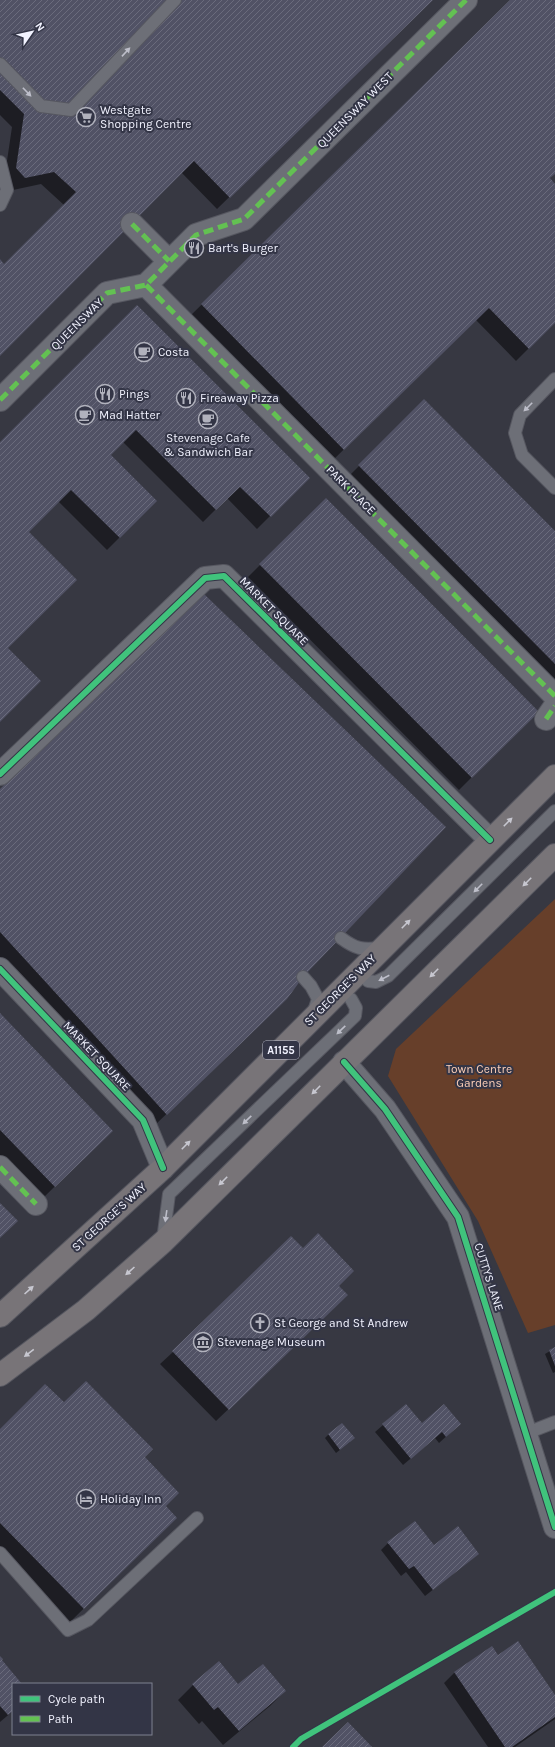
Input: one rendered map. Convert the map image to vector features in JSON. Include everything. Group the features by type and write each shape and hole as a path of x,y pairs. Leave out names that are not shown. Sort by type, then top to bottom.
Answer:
{"main road":[{"name":"ST GEORGE'S WAY","path":"0,1316 163,1168 555,776"},
{"path":"0,1375 86,1310 163,1242 555,855"}],"street":[{"name":"QUEENSWAY WEST","path":"169,261 196,235 244,219 466,0"},
{"path":"132,224 169,261 146,285"},
{"name":"QUEENSWAY","path":"0,400 108,293 146,285"},
{"name":"PARK PLACE","path":"146,285 555,696"},
{"name":"MARKET SQUARE","path":"0,774 205,578 224,576 490,840"},
{"name":"MARKET SQUARE","path":"0,970 143,1120 163,1168"},
{"name":"CUTTYS LANE","path":"344,1062 385,1109 458,1217 527,1433 555,1527"},
{"path":"0,1167 36,1204"}],"lane":[{"path":"0,64 41,106 71,110 175,0"},
{"path":"0,162 7,190 0,205"},
{"path":"555,379 520,415 515,433 522,455 555,488"},
{"path":"368,981 376,982 388,976 555,811"},
{"path":"341,938 354,947 366,950 383,947"},
{"path":"303,977 311,986 318,999 311,1019"},
{"path":"163,1242 169,1194 355,1016 356,1008 351,999"},
{"path":"527,1433 555,1422"},
{"path":"0,1553 68,1630 88,1620 197,1518"}],"green space":[{"name":"Town Centre Gardens","path":"555,899 555,1325 528,1333 478,1221 388,1076 396,1049"}],"building":[{"path":"0,0 433,0 230,198 194,161 0,356 0,259 4,264 76,192 54,172 25,178 16,168 24,114 0,90"},
{"path":"510,0 555,0 555,174 550,178 555,184 555,323 529,349 489,308 344,450 201,304"},
{"path":"137,305 310,478 271,517 240,487 216,510 136,430 111,455 157,501 120,538 71,490 29,532 77,580 8,648 41,681 0,722 0,442"},
{"path":"424,399 555,531 555,664 358,465"},
{"path":"326,498 539,712 472,778 259,564"},
{"path":"204,594 446,827 303,977 287,999 167,1115 0,932 0,789"},
{"path":"0,1013 113,1131 55,1187 0,1130"},
{"path":"0,1203 18,1221 0,1238"},
{"name":"St George and St Andrew","path":"318,1233 354,1271 339,1286 348,1295 229,1410 172,1351 291,1236 303,1248"},
{"path":"555,1347 555,1366 549,1350"},
{"name":"Holiday Inn","path":"86,1381 153,1449 145,1457 179,1493 166,1506 177,1518 84,1609 0,1523 0,1429 45,1384 64,1402"},
{"path":"406,1404 422,1423 444,1404 461,1424 446,1437 442,1432 411,1459 382,1424"},
{"path":"342,1423 355,1438 340,1450 328,1434"},
{"path":"415,1521 434,1545 458,1526 479,1554 433,1590 414,1566 409,1569 387,1542"},
{"path":"518,1641 555,1695 555,1717 512,1747 505,1747 454,1672 492,1646 498,1655"},
{"path":"0,1656 21,1683 12,1683 12,1712 8,1715 0,1706"},
{"path":"219,1661 238,1684 263,1664 286,1691 239,1731 218,1707 214,1710 192,1684"},
{"path":"348,1722 372,1747 322,1747"}],"marked path":[{"path":"0,400 107,293 146,285 196,235 244,219 466,0"},
{"path":"132,224 169,261"},
{"path":"146,285 555,696"},
{"path":"546,719 555,706"},
{"path":"0,1167 36,1204"}],"cycle path":[{"path":"0,774 205,578 224,576 490,840"},
{"path":"0,969 143,1120 163,1168"},
{"path":"344,1062 385,1109 458,1217 555,1527"},
{"path":"293,1747 301,1739 555,1592"}],"place":[{"name":"Westgate Shopping Centre","path":"86,117"},
{"name":"Bart's Burger","path":"194,248"},
{"name":"Costa","path":"144,352"},
{"name":"Pings","path":"105,394"},
{"name":"Fireaway Pizza","path":"186,398"},
{"name":"Mad Hatter","path":"85,415"},
{"name":"Stevenage Cafe & Sandwich Bar","path":"208,419"},
{"name":"St George and St Andrew","path":"260,1323"},
{"name":"Stevenage Museum","path":"203,1342"},
{"name":"Holiday Inn","path":"86,1499"}]}
